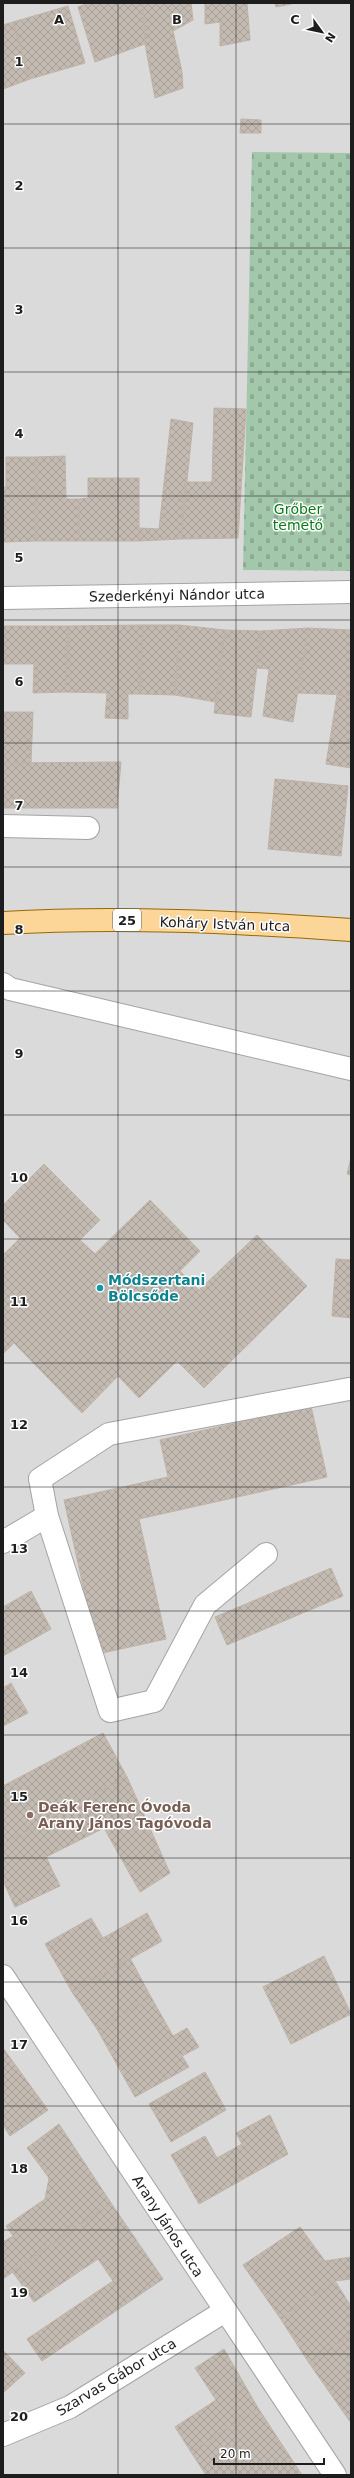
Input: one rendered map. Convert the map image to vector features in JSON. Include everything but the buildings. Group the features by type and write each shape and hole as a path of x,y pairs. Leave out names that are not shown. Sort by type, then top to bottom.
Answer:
{"main road":[{"name":"Koháry István utca","path":"3,923 140,920 250,923 351,930"}],"street":[{"name":"Szederkényi Nándor utca","path":"3,598 351,592"},
{"path":"3,826 88,828"},
{"path":"3,984 10,989 351,1069"},
{"path":"266,1554 205,1605 154,1701 110,1711 47,1516 40,1479 109,1434 349,1390"},
{"path":"3,1542 47,1516"},
{"name":"Arany János utca","path":"3,1976 335,2475"},
{"name":"Szarvas Gábor utca","path":"3,2435 70,2407 225,2311"}],"shaded area":[{"path":"3,3 351,3 351,2475 3,2475"}],"green space":[{"name":"Grőber temető","path":"252,152 351,153 351,571 243,570"}],"place":[{"name":"Módszertani Bölcsőde","path":"100,1288"},
{"name":"Deák Ferenc Óvoda Arany János Tagóvoda","path":"30,1815"}]}
